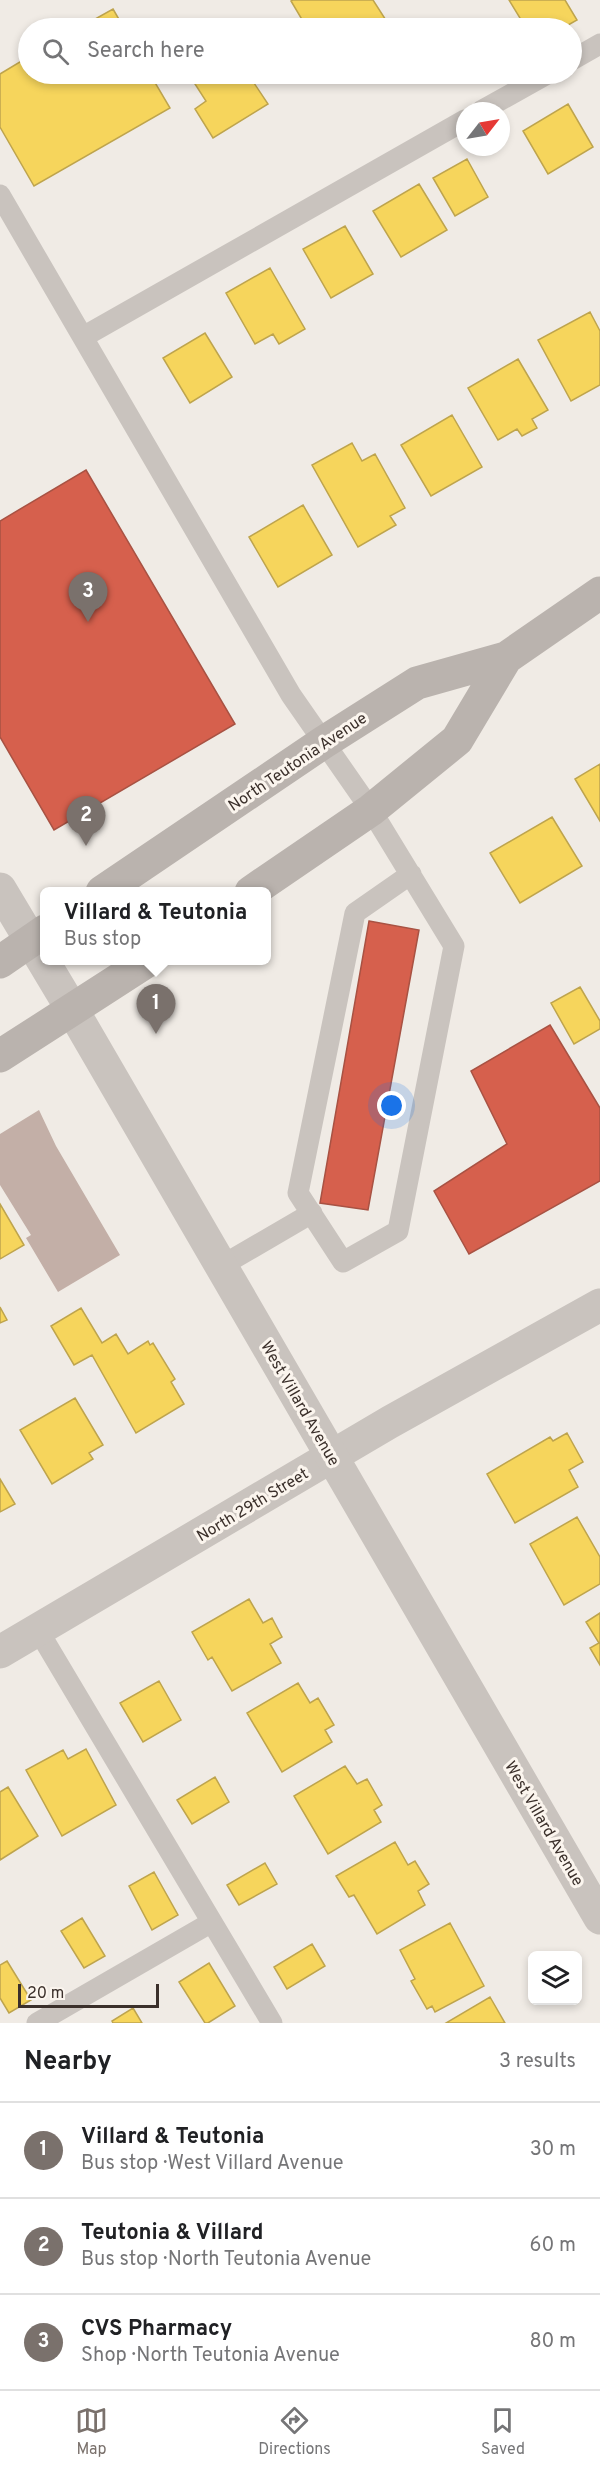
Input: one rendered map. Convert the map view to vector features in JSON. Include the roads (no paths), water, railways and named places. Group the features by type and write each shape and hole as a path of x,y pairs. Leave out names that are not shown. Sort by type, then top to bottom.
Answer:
{"main road":[{"name":"North Teutonia Avenue","path":"108,887 417,682 506,658 600,593"},
{"name":"North Teutonia Avenue","path":"257,887 371,810 457,740 506,658"},
{"path":"0,962 38,936"},
{"path":"0,1056 142,965"}],"street":[{"name":"West Villard Avenue","path":"0,889 38,936"},
{"name":"West Villard Avenue","path":"52,965 73,1011 600,1918"},
{"name":"North 29th Street","path":"0,1652 332,1457 600,1305"}],"lane":[{"path":"582,54 600,44"},
{"path":"497,102 529,84"},
{"path":"83,337 456,125"},
{"path":"0,195 287,688 371,810 411,874 454,946 398,1231 343,1262 298,1193 356,913 411,874"},
{"path":"221,1266 312,1213"},
{"path":"38,1630 272,2023"},
{"path":"37,2023 212,1922"}],"place":[{"name":"CVS Pharmacy","path":"88,622"},
{"name":"Teutonia & Villard","path":"86,846"},
{"name":"Villard & Teutonia","path":"156,1034"}]}
